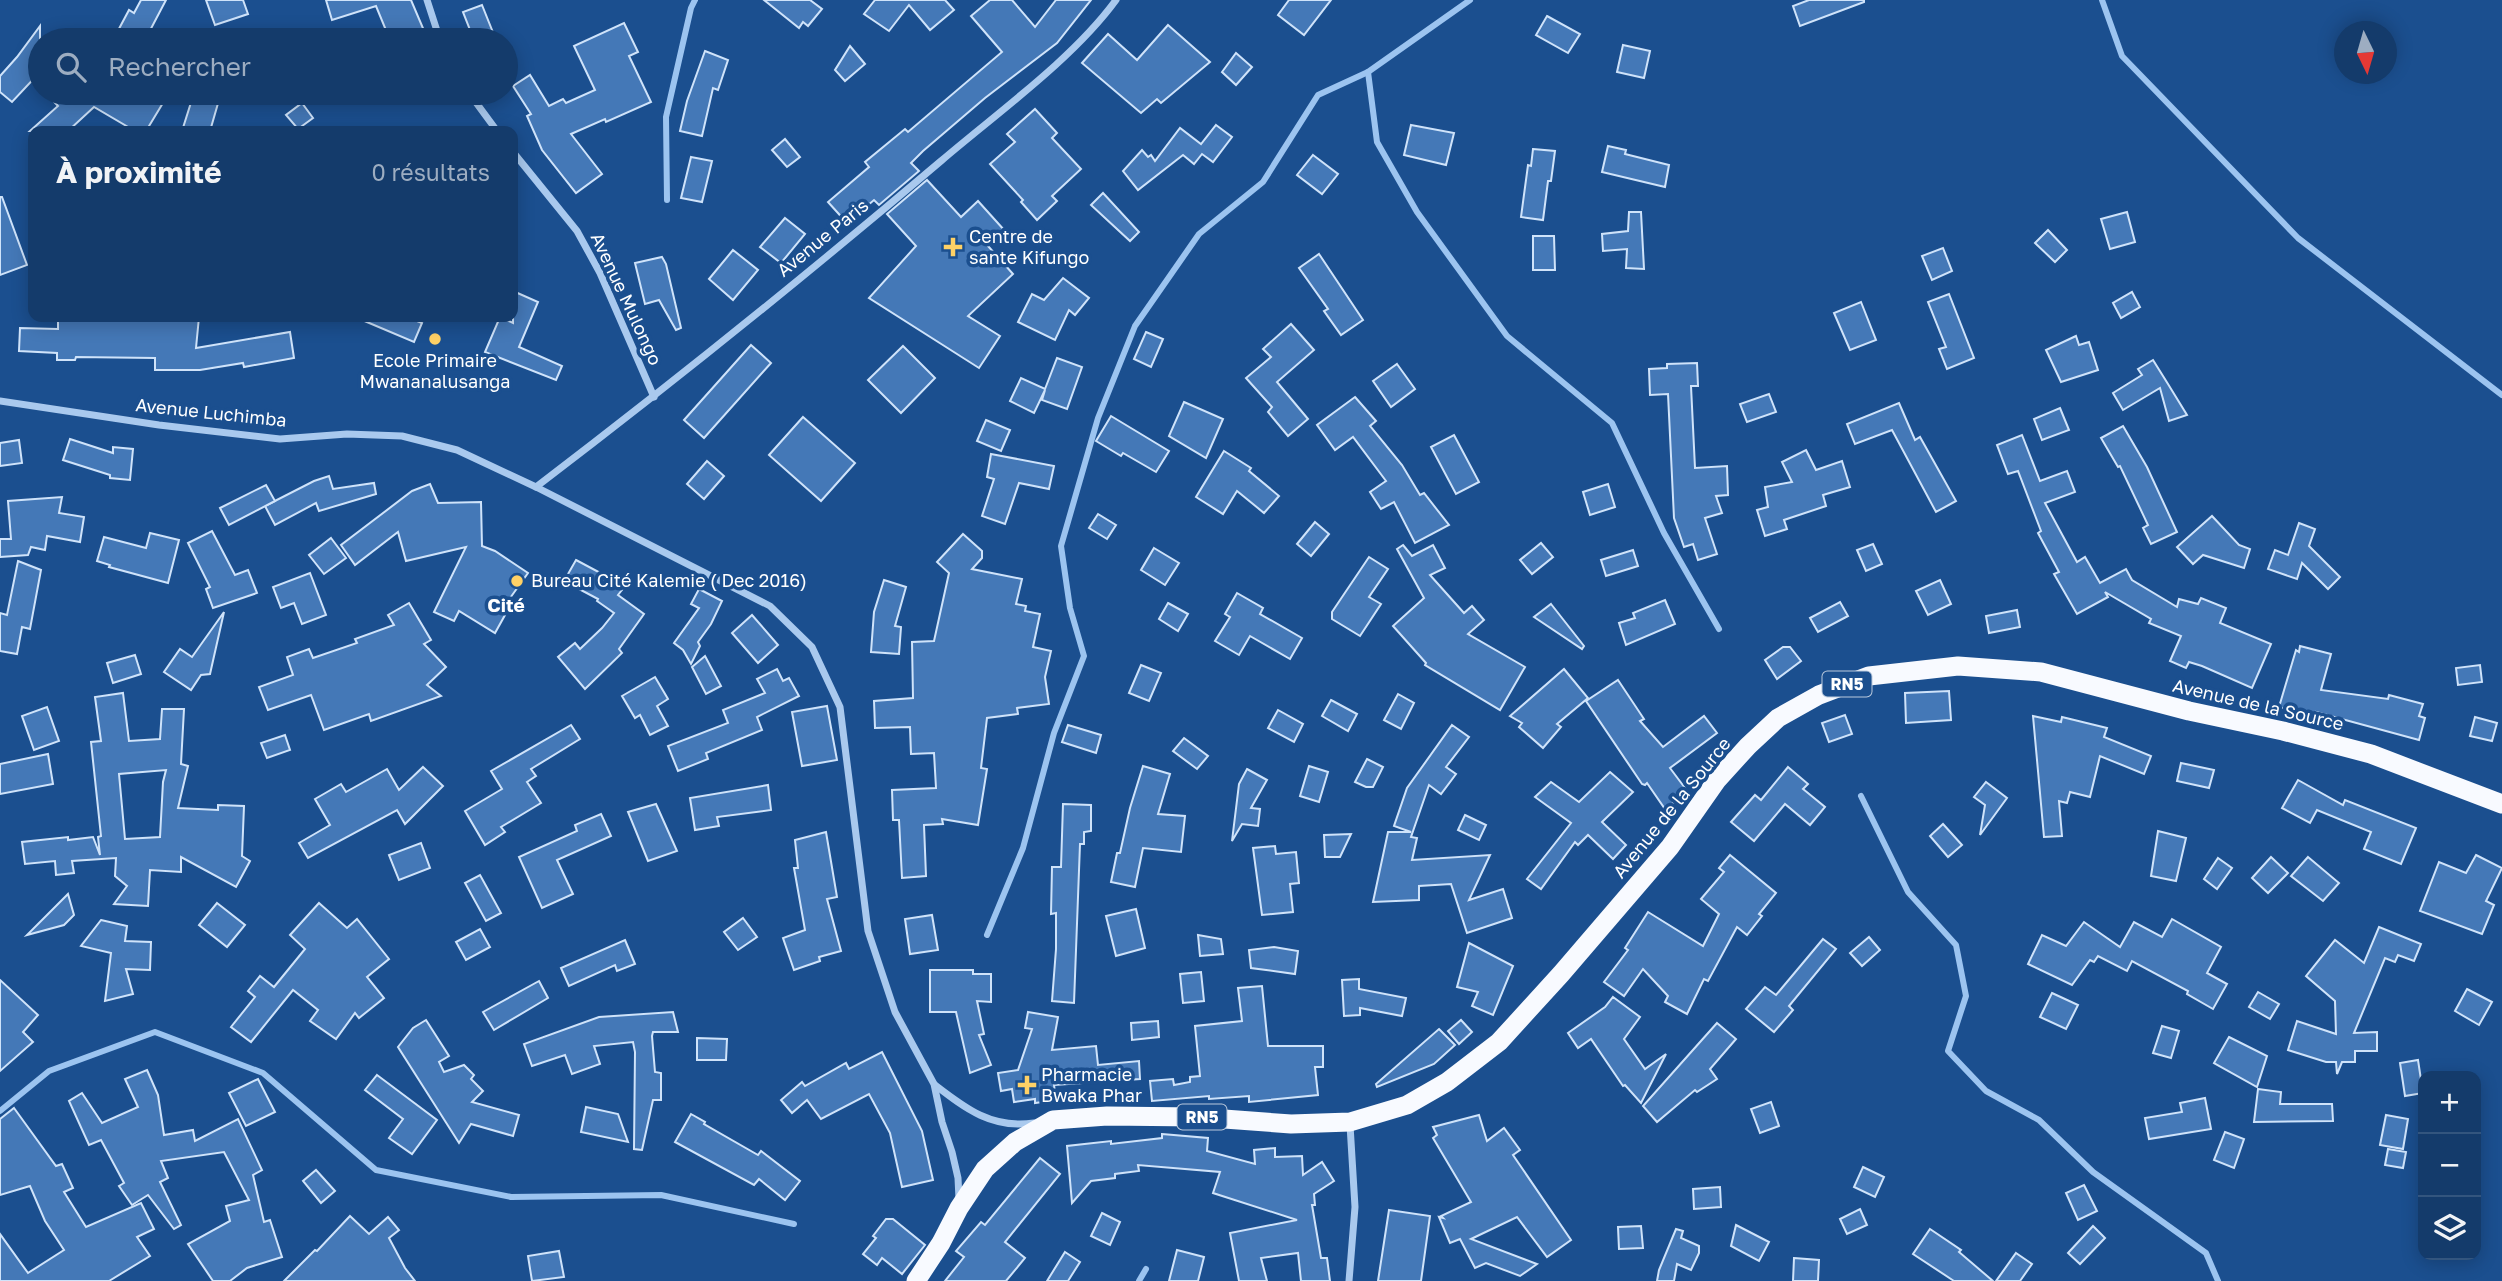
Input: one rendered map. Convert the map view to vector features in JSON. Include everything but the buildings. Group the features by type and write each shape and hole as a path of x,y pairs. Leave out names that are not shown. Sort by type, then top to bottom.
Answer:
{"highway":[{"name":"Avenue de la Source","path":"959,1208 985,1169 1015,1142 1053,1120 1120,1116 1197,1116 1291,1124 1350,1122 1407,1105 1447,1082 1499,1042 1670,847 1717,780 1748,746 1778,718 1819,695 1869,676 1958,666 2041,672 2189,711 2283,731 2371,754 2502,804"},
{"name":"RN5","path":"916,1281 941,1243 959,1208"}],"street":[{"path":"427,0 436,28"},
{"name":"Avenue Paris","path":"536,487 654,397 895,200 1045,73 1101,20 1116,0"},
{"path":"478,105 493,126"},
{"name":"Avenue Mulongo","path":"518,158 576,231 600,273 654,397"},
{"name":"Avenue Luchimba","path":"0,401 159,425 281,439 347,434 402,436 457,450 536,487 770,606 812,646 840,707 868,931 895,1012 934,1084"},
{"path":"934,1084 983,1118 1014,1126 1053,1120"},
{"path":"934,1084 958,1178 959,1208"},
{"path":"1349,1281 1355,1208 1350,1122"}],"waterway":[{"path":"667,200 666,117 695,0"},
{"path":"987,935 1023,848 1054,733 1084,656 1070,608 1061,546 1098,418 1135,326 1199,234 1263,182 1318,95 1368,72 1470,0"},
{"path":"2102,0 2122,56 2298,238 2502,395"},
{"path":"1368,72 1377,142 1417,212 1507,336 1612,423 1664,533 1719,629"},
{"path":"1861,796 1908,892 1956,945 1966,996 1948,1051 1986,1091 2039,1120 2093,1172 2206,1253 2218,1281"},
{"path":"0,1111 49,1071 155,1032 263,1073 376,1170 511,1197 661,1195 794,1224"},
{"path":"1139,1281 1146,1269"}],"place":[{"name":"Centre de sante Kifungo","path":"953,247"},
{"name":"Ecole Primaire Mwananalusanga","path":"435,339"},
{"name":"Bureau Cité Kalemie ( Dec 2016)","path":"517,581"},
{"name":"Pharmacie Bwaka Phar","path":"1027,1085"}],"district":[{"name":"Cité","path":"506,605"}]}
